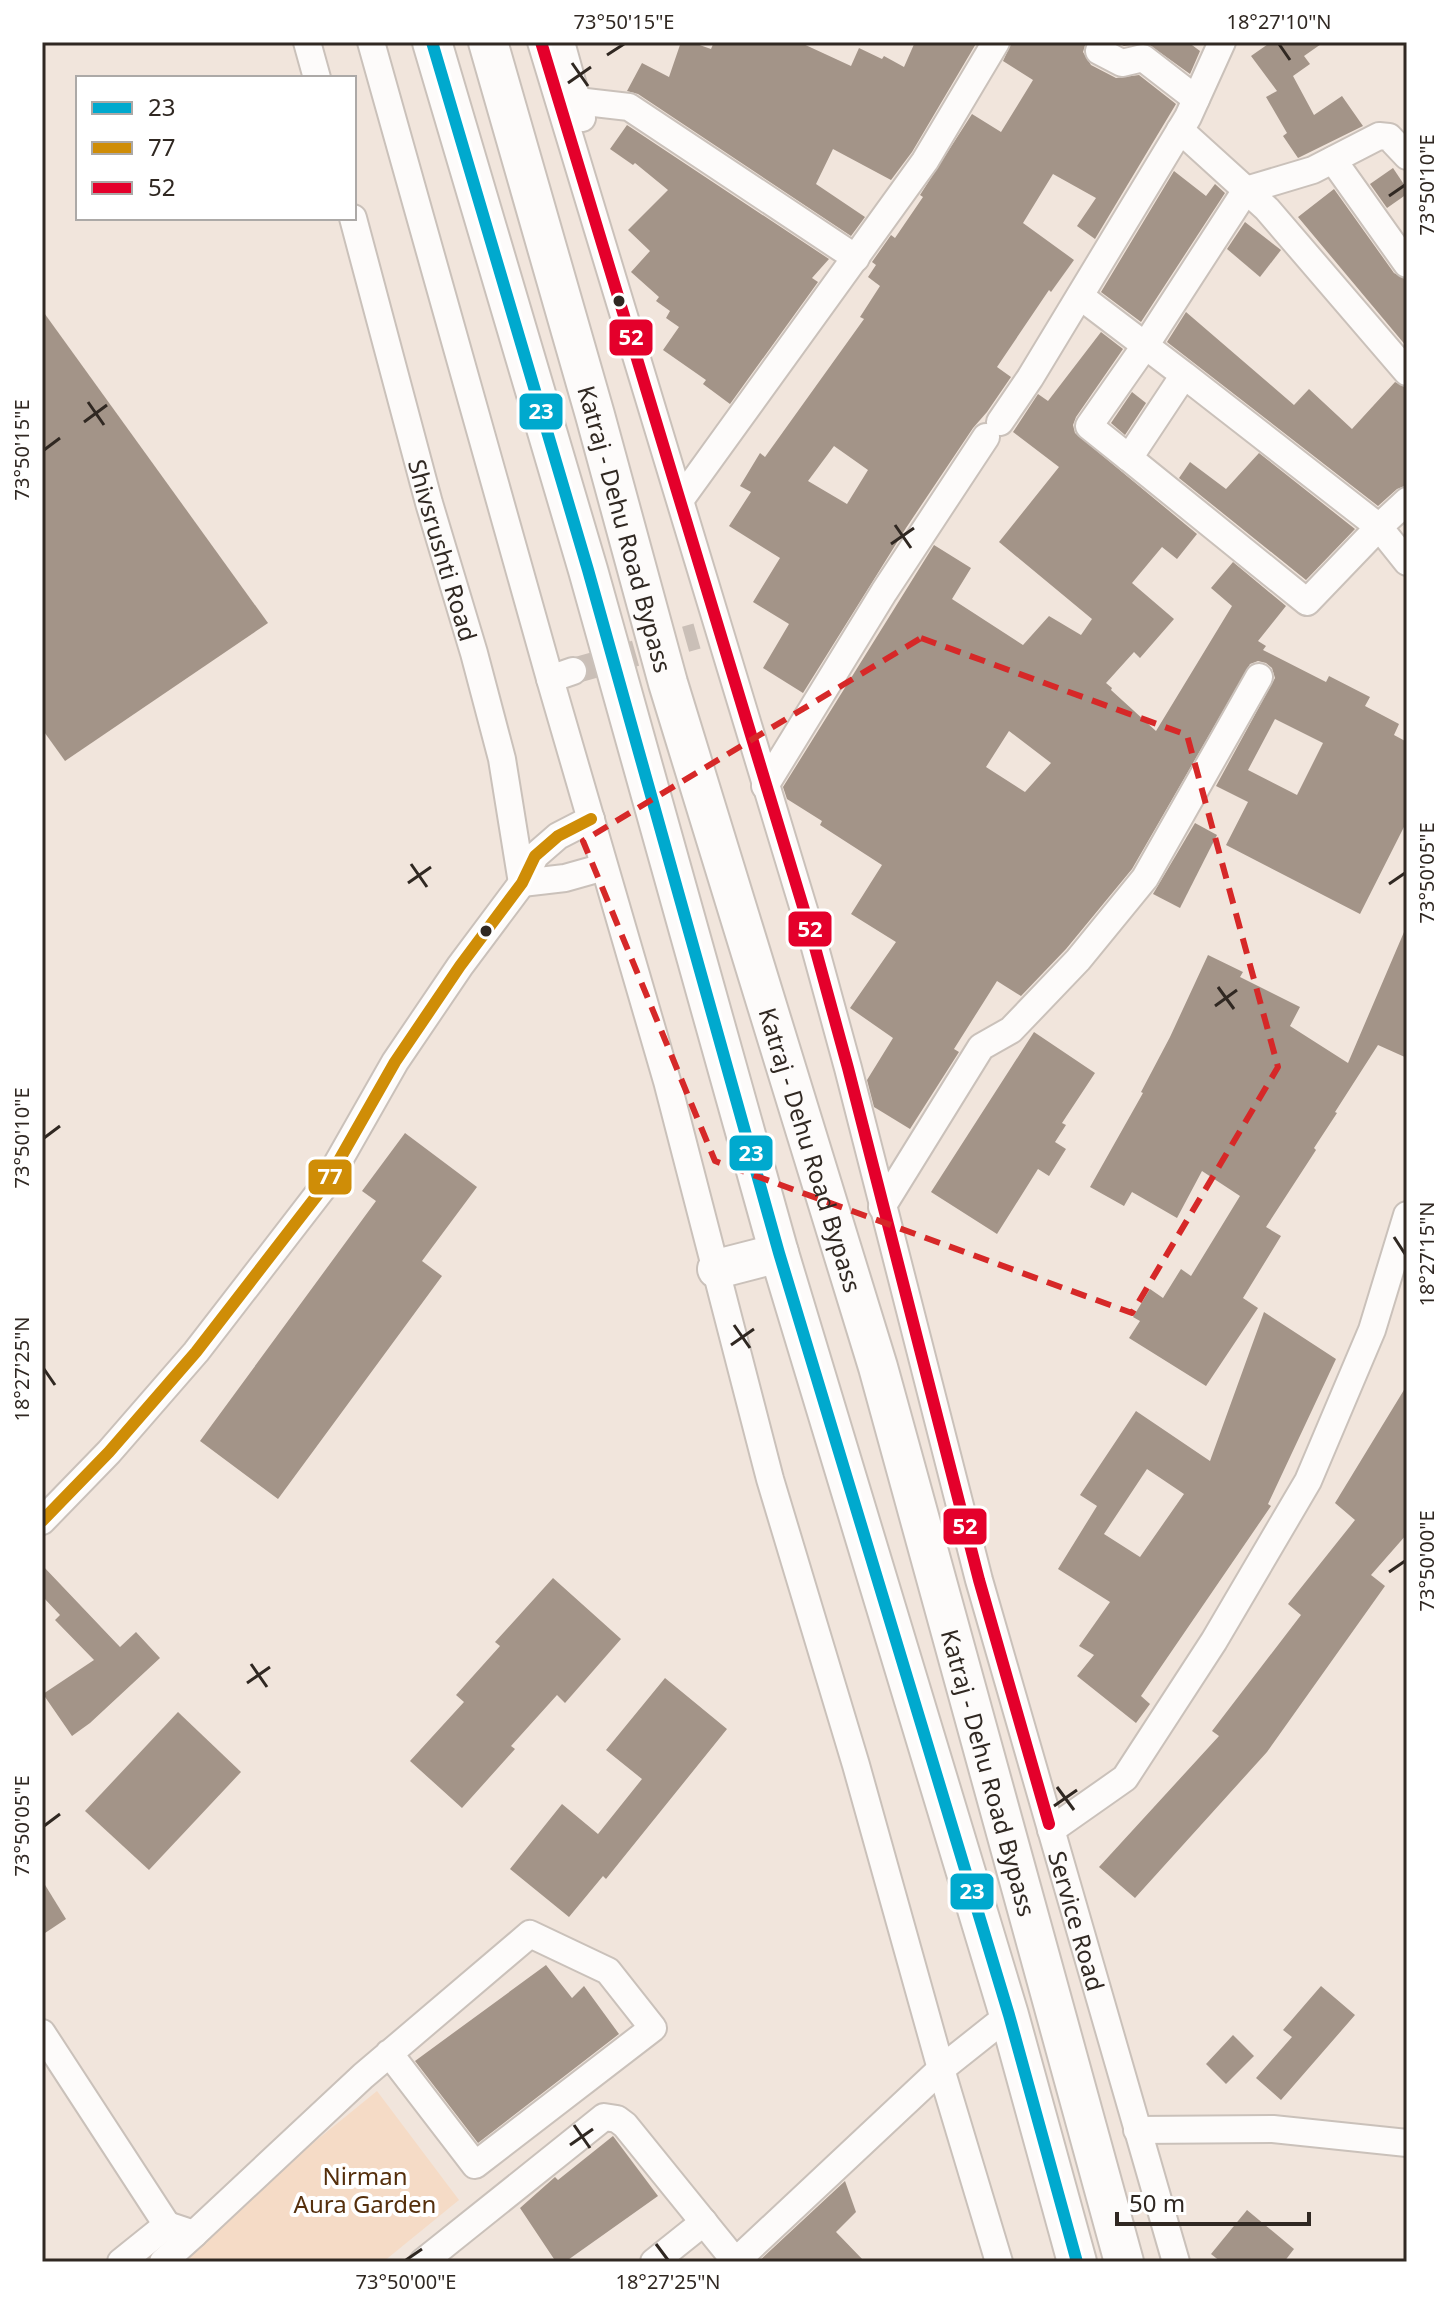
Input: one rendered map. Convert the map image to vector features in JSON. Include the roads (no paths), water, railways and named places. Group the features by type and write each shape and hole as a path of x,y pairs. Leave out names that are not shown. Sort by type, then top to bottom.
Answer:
{"highway":[{"name":"Katraj - Dehu Road Bypass","path":"432,42 588,570 779,1253 1009,2015 1077,2262"},
{"name":"Katraj - Dehu Road Bypass","path":"488,42 668,683 878,1367 1124,2262"},
{"path":"717,1269 779,1253"}],"street":[{"path":"307,42 316,76"},
{"path":"371,42 561,675 591,819 667,1081 770,1479 999,2262"},
{"path":"541,42 681,499 708,633 765,786 848,1068 882,1207"},
{"path":"561,42 606,206 596,228"},
{"path":"681,499 925,161 996,42"},
{"path":"765,786 884,592 1080,296 1232,42"},
{"path":"1099,51 1122,63 1143,58 1196,99"},
{"path":"577,101 629,107 856,258"},
{"path":"1180,130 1267,209 1407,372"},
{"path":"1407,156 1389,137 1379,136 1297,176 1246,190 1089,426 1307,602 1407,501"},
{"path":"1333,160 1407,264"},
{"name":"Shivsrushti Road","path":"354,220 502,759 522,883"},
{"path":"1080,296 1379,527 1407,562"},
{"path":"1129,458 1184,375"},
{"path":"882,1207 981,1047 1011,1030 1078,960 1145,878 1259,677"},
{"path":"42,1521 109,1452 196,1352 325,1185 395,1062 460,966 522,883 535,856 558,836 591,819"},
{"path":"522,883 565,878 604,867"},
{"name":"Service Road","path":"882,1207 979,1580 1176,2262"},
{"path":"1051,1830 1125,1778 1214,1641 1308,1481 1372,1330 1407,1215"},
{"path":"163,2262 363,2076 389,2053 530,1934 608,1971 653,2028 475,2165 389,2053"},
{"path":"423,2262 604,2117 617,2119 625,2125 736,2262 941,2069 1009,2015"},
{"path":"42,2033 167,2225 194,2234"},
{"path":"1137,2130 1273,2129 1407,2143"},
{"path":"654,2262 704,2222"},
{"path":"121,2262 167,2225"}],"tunnel":[{"path":"573,671 697,636"}],"park label":[{"name":"Nirman Aura Garden","path":"365,2189"}]}
